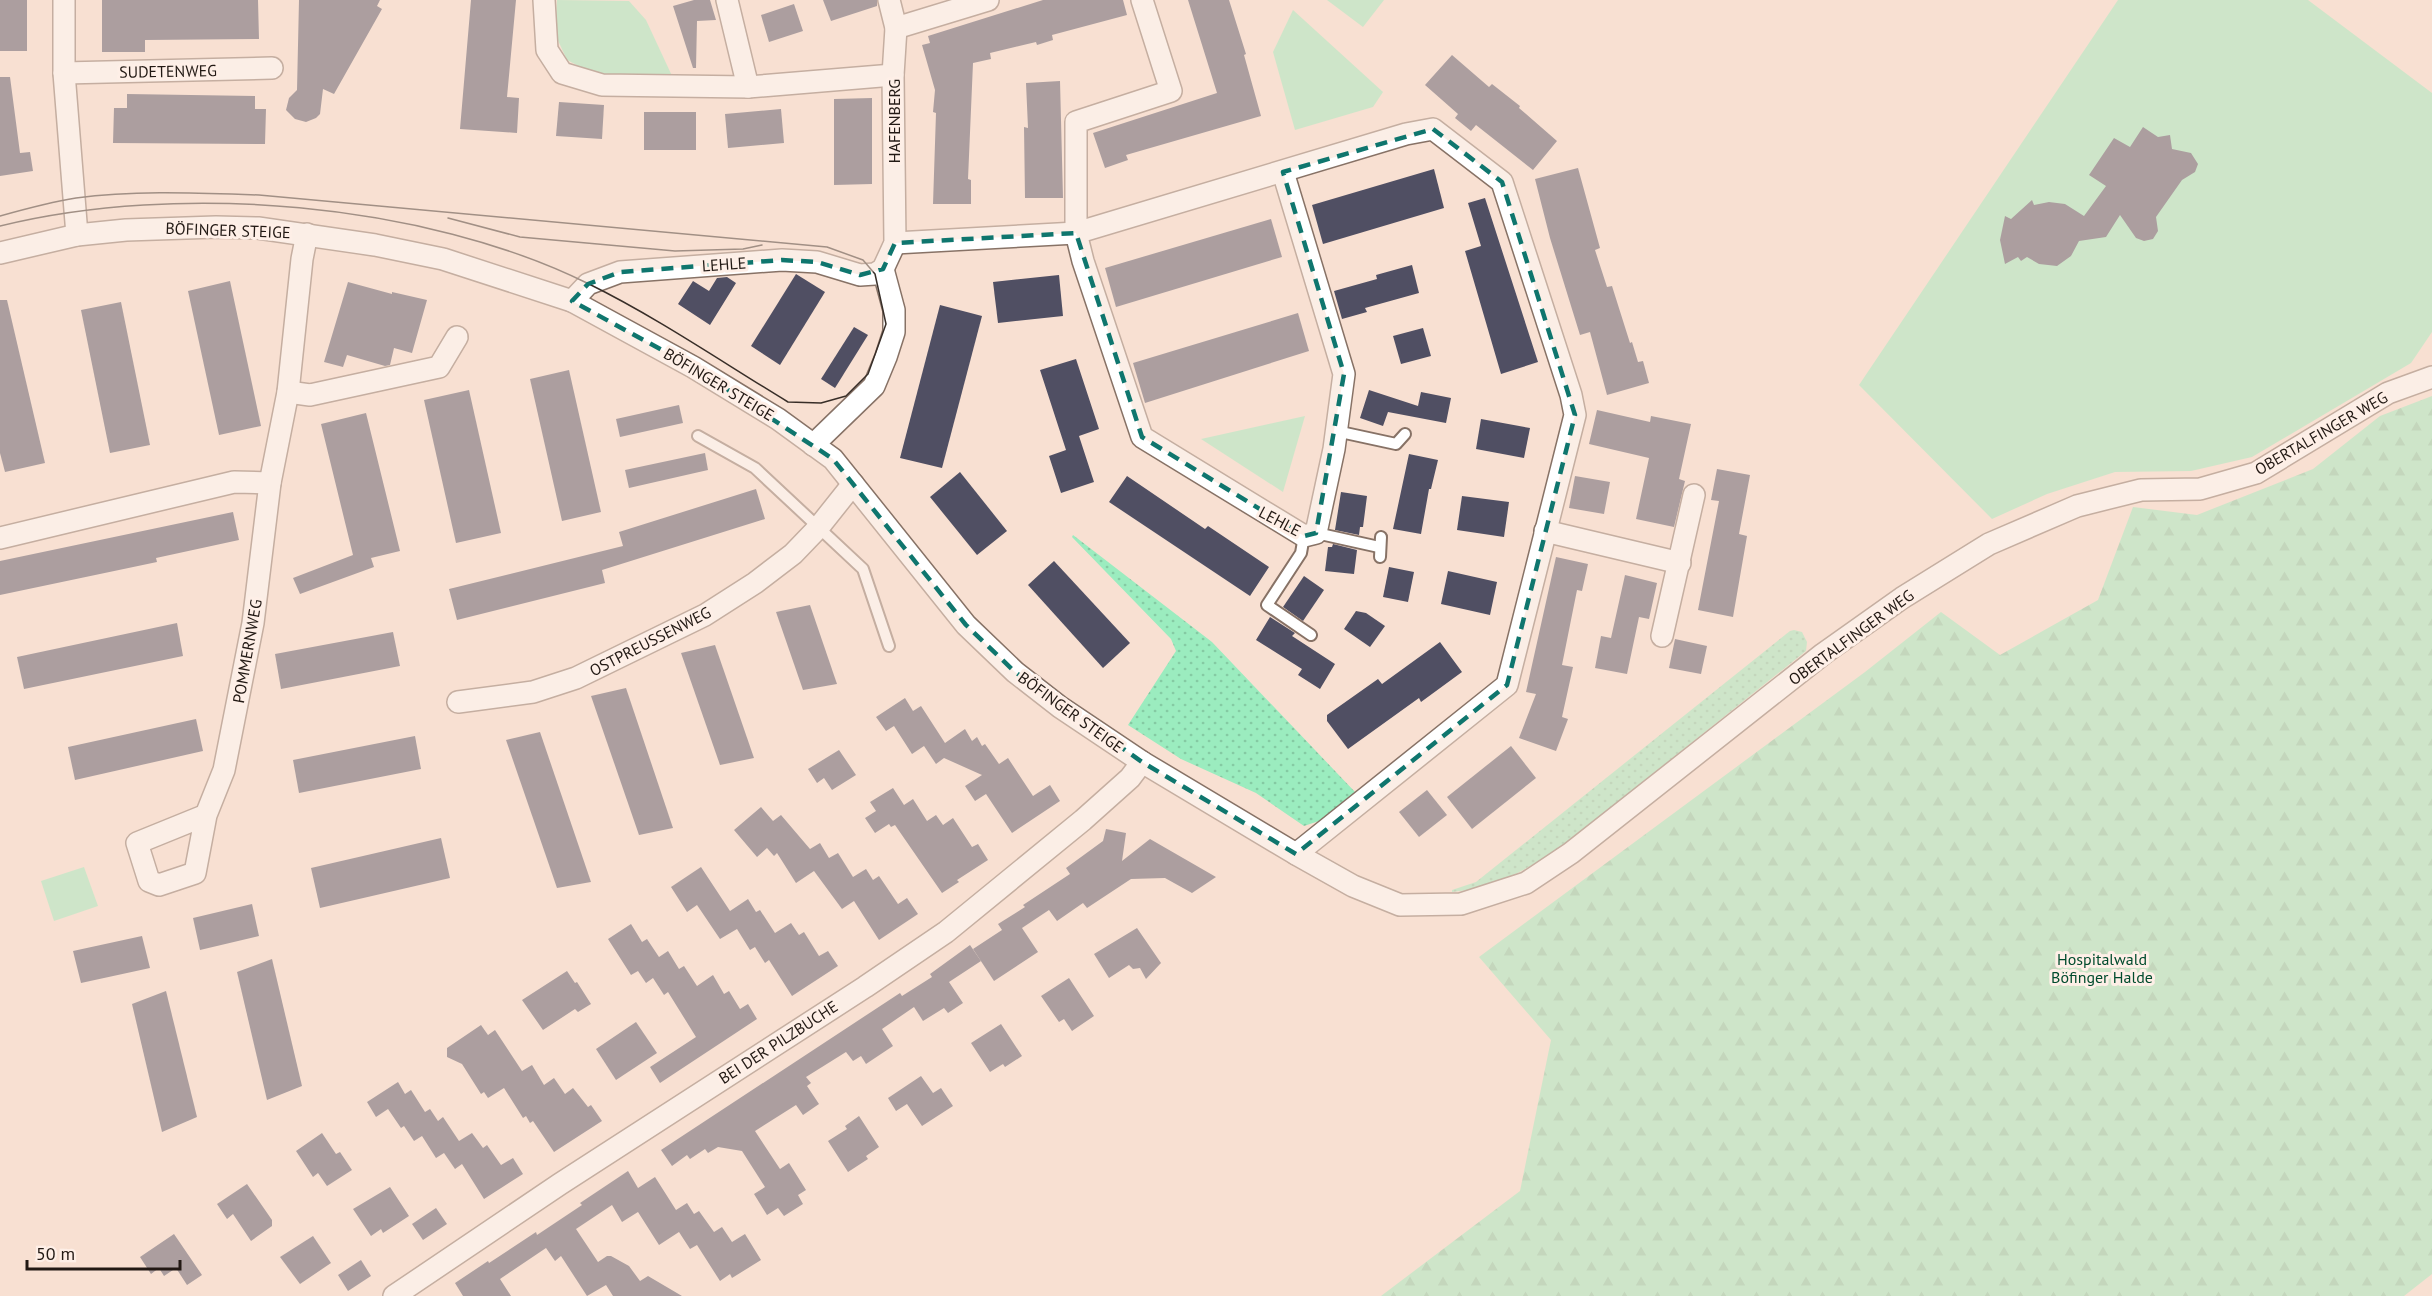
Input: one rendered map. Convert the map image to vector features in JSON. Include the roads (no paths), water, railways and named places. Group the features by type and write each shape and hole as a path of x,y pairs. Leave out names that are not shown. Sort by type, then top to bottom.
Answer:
{"street":[{"path":"64,0 64,73 77,235"},
{"path":"544,0 548,50 562,73 602,86 748,87 894,75"},
{"path":"727,0 748,87"},
{"name":"HAFENBERG","path":"889,0 896,28 895,243"},
{"path":"896,28 988,0"},
{"name":"LEHLE","path":"1142,0 1172,91 1076,122 1076,232 1142,437 1310,535 1324,502 1344,374 1283,172"},
{"name":"SUDETENWEG","path":"64,73 272,68"},
{"path":"813,445 874,386 886,357 894,332 894,310 883,269 895,243 1076,232 1406,134 1433,129 1502,182 1571,395 1575,415 1507,685 1296,854"},
{"name":"BÖFINGER STEIGE","path":"0,254 77,235 160,228 258,228 307,234 443,259 572,301 693,367 778,419 833,459 966,624 999,656 1060,707 1142,762 1296,854"},
{"name":"POMMERNWEG","path":"206,815 224,770 255,613 270,483 288,392 302,259 307,234"},
{"name":"LEHLE","path":"572,301 588,284 620,272 782,260 817,262 860,275 875,274 883,269"},
{"path":"288,392 310,395 439,367 457,337"},
{"name":"OBERTALFINGER WEG","path":"1296,854 1353,886 1400,905 1461,904 1526,883 1571,853 1822,654 1902,598 1989,544 2077,506 2141,490 2199,489 2256,473 2380,398 2430,374"},
{"path":"0,538 234,482 270,483"},
{"name":"OSTPREUSSENWEG","path":"458,702 533,692 576,678 705,615 755,583 793,554 818,528 853,484"},
{"path":"1662,636 1694,495"},
{"path":"1545,531 1680,563"},
{"name":"BEI DER PILZBUCHE","path":"394,1296 619,1145 865,987 946,932 1083,820 1130,778 1142,762"}],"lane":[{"path":"1336,431 1396,444 1405,434"},
{"path":"698,436 755,468 863,569 889,646"},
{"path":"1311,635 1267,605 1310,535 1380,547"}],"tram line":[{"path":"0,216 28,208 99,195 167,193 259,195 827,247 863,260 875,274 886,324 868,374 846,396 821,403 788,402 615,297 524,256 452,234 377,218 299,208 221,203 144,205 70,212 0,226"},
{"path":"448,218 520,237 675,251 743,249 762,245"}],"park label":[{"name":"Hospitalwald Böfinger Halde","path":"2102,968"}]}
